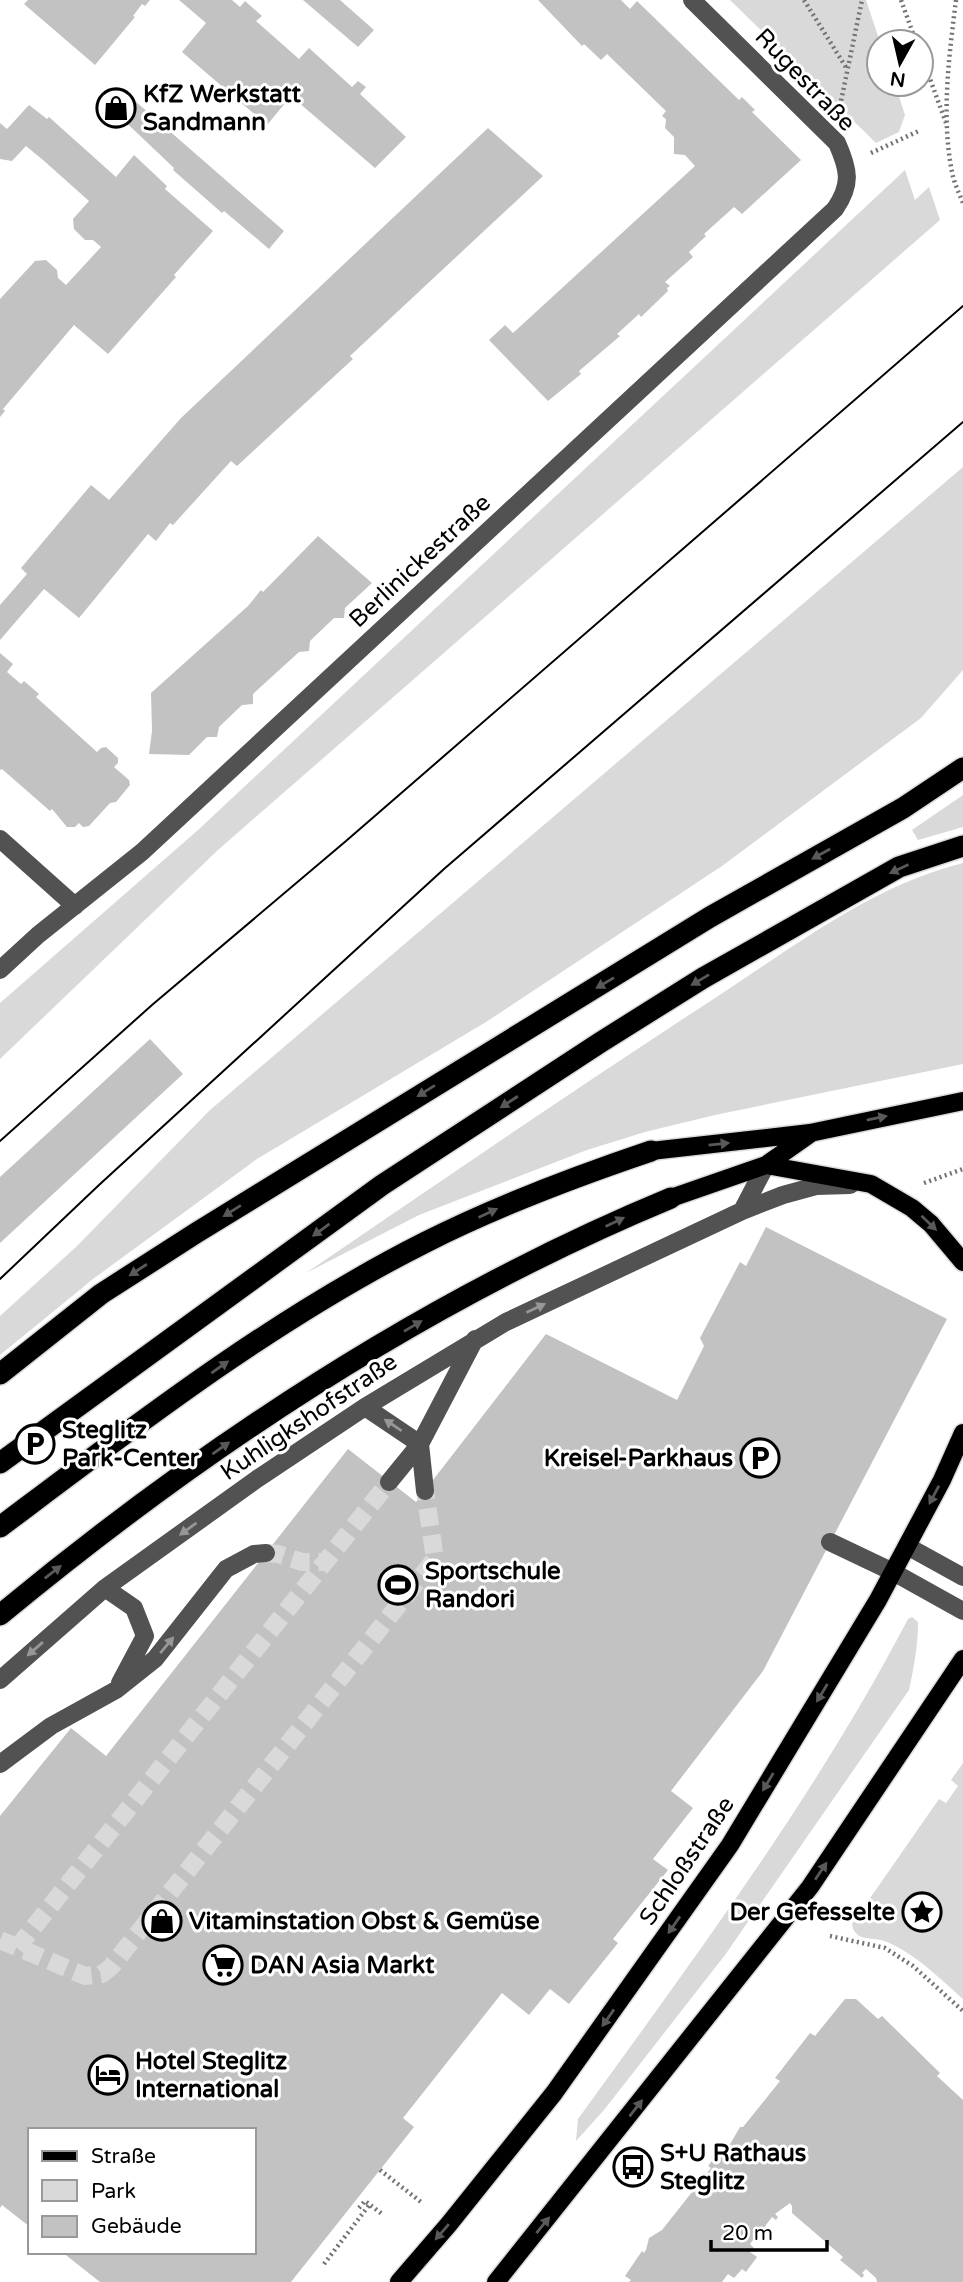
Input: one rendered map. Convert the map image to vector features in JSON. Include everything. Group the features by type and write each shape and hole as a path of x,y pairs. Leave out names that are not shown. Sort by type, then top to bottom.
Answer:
{"highway":[{"path":"0,1374 101,1294 196,1233 710,917 902,808 963,768"},
{"path":"0,1463 382,1185 703,978 899,867 963,846"},
{"path":"0,1527 84,1463 254,1343 380,1267 426,1242 530,1194 651,1152"},
{"path":"0,1615 125,1516 301,1394 435,1314 529,1263 671,1198"}],"main road":[{"path":"651,1152 810,1133 963,1101"},
{"path":"671,1198 766,1165 810,1133"},
{"path":"766,1165 871,1184 912,1208 931,1224 963,1262"},
{"name":"Schloßstraße","path":"399,2282 554,2093 730,1846 878,1600 942,1480 963,1433"},
{"path":"496,2282 810,1887 963,1659"}],"street":[{"name":"Rugestraße","path":"692,0 830,134 837,143 846,169"},
{"name":"Berlinickestraße","path":"0,970 142,852 835,209 846,189 846,169"},
{"path":"0,839 75,906"},
{"path":"742,1211 766,1165"},
{"name":"Kuhligkshofstraße","path":"0,1680 105,1588 257,1479 365,1406 475,1339 742,1211 816,1186 871,1184"},
{"path":"389,1482 420,1444 475,1339"},
{"path":"365,1406 420,1444 425,1491"},
{"path":"830,1542 893,1572 963,1611"},
{"path":"907,1546 963,1577"},
{"path":"0,1764 51,1726 116,1690 155,1659 226,1569 254,1554 266,1553"},
{"path":"105,1588 134,1608 145,1636 116,1690"}],"path":[{"path":"804,0 848,70"},
{"path":"838,110 862,0"},
{"path":"901,0 911,28"},
{"path":"956,0 947,127 952,174 963,203"},
{"path":"935,93 947,127"},
{"path":"878,150 921,130"},
{"path":"917,1185 963,1169"},
{"path":"830,1936 886,1948 914,1966 963,2011"},
{"path":"380,2170 421,2202"},
{"path":"359,2208 365,2201 382,2214"},
{"path":"324,2264 370,2204"}],"green space":[{"path":"730,0 866,0 875,28 865,28 865,98 900,98 905,115 899,132 876,143"},
{"path":"905,170 915,200 929,187 940,220 218,850 0,1059 0,1003 198,830"},
{"path":"963,467 963,670 921,718 722,866 486,1022 257,1159 93,1279 0,1355 0,1316 77,1246 209,1111"},
{"path":"963,795 963,827 918,840 912,830"},
{"path":"963,863 963,1064 715,1115 587,1150 419,1215 306,1273 559,1101 832,921 896,887"},
{"path":"912,1617 918,1622 918,1631 909,1690 725,1955 604,2110 576,2141 578,2119 794,1813 872,1685 908,1619"},
{"path":"963,1763 963,1999 908,1953 882,1940 857,1934 852,1924 939,1799 946,1803 958,1786 951,1780"}],"building":[{"path":"28,0 150,0 145,6 142,4 133,16 135,17 95,65 24,4"},
{"path":"179,0 232,0 240,7 245,1 262,16 256,21 299,59 309,48 352,87 358,81 366,87 360,94 406,137 375,168 291,96 267,125 182,52 206,23"},
{"path":"303,0 340,0 374,30 358,47"},
{"path":"538,0 621,0 630,9 637,1 739,100 742,97 755,110 752,112 801,160 742,214 734,207 704,234 706,236 689,252 693,257 665,282 670,286 668,291 641,317 639,314 617,334 620,336 579,371 581,374 548,401 489,340 505,325 513,333 695,166 685,155 674,154 674,137 665,128 666,119 662,116 666,111 607,54 601,60 584,44 582,46"},
{"path":"119,87 284,231 269,249 173,170 174,168 115,112"},
{"path":"29,105 47,119 49,117 116,177 134,155 167,186 165,189 213,231 108,354 74,325 3,409 5,411 0,417 0,299 35,261 46,260 57,270 58,278 66,285 101,247 93,240 85,240 74,229 73,219 89,201 43,160 26,146 12,161 0,159 0,123 7,129"},
{"path":"488,128 543,176 350,356 353,359 237,466 231,461 156,541 148,534 79,618 44,589 0,640 0,605 27,574 21,568 91,485 109,500 181,418"},
{"path":"318,536 372,583 345,608 344,618 334,618 310,641 309,651 299,652 253,694 253,704 242,705 219,727 217,737 207,737 189,755 149,754 152,731 151,693 248,606 261,590 263,592"},
{"path":"0,653 13,664 7,672 21,684 24,681 39,694 36,697 97,752 106,747 118,758 114,767 129,780 130,785 116,802 110,803 89,826 83,827 79,823 75,827 67,827 52,809 50,811 0,770"},
{"path":"150,1039 183,1074 0,1243 0,1177"},
{"path":"766,1227 947,1319 763,1671 671,1791 693,1808 653,1859 668,1870 613,1939 618,1943 569,2004 550,1989 529,2015 502,1993 403,2118 414,2127 291,2282 100,2282 65,2254 256,2254 256,2128 28,2128 28,2225 2,2205 0,2208 0,1816 71,1728 106,1756 348,1449 416,1502 546,1334 677,1400 704,1346 700,1338 740,1262 746,1266"},
{"path":"845,1999 856,1999 878,2019 882,2016 940,2073 937,2076 963,2100 963,2282 877,2282 866,2269 862,2278 840,2260 843,2257 792,2213 790,2203 775,2214 778,2217 776,2220 772,2217 763,2229 767,2231 764,2235 759,2232 750,2244 754,2248 750,2252 757,2257 746,2272 742,2269 734,2278 728,2274 722,2282 629,2282 631,2280 625,2276 642,2251 644,2253 646,2250 649,2238 662,2230 711,2168 708,2166 725,2144 729,2146 740,2127 743,2127 780,2081 775,2078 810,2033 815,2036"}],"tunnel":[{"path":"17,1948 389,1482"},
{"path":"0,1940 85,1976 102,1974 111,1967 435,1559 425,1491"},
{"path":"266,1553 302,1562 325,1562"}],"tram line":[{"path":"0,1141 152,1005 346,841 963,306"},
{"path":"0,1279 444,869 963,422"}],"place":[{"name":"KfZ Werkstatt Sandmann","path":"116,108"},
{"name":"Steglitz Park-Center","path":"35,1444"},
{"name":"Kreisel-Parkhaus","path":"760,1458"},
{"name":"Sportschule Randori","path":"398,1585"},
{"name":"Der Gefesselte","path":"922,1912"},
{"name":"Vitaminstation Obst & Gemüse","path":"162,1921"},
{"name":"DAN Asia Markt","path":"223,1965"},
{"name":"Hotel Steglitz International","path":"108,2075"},
{"name":"S+U Rathaus Steglitz","path":"633,2167"}]}
